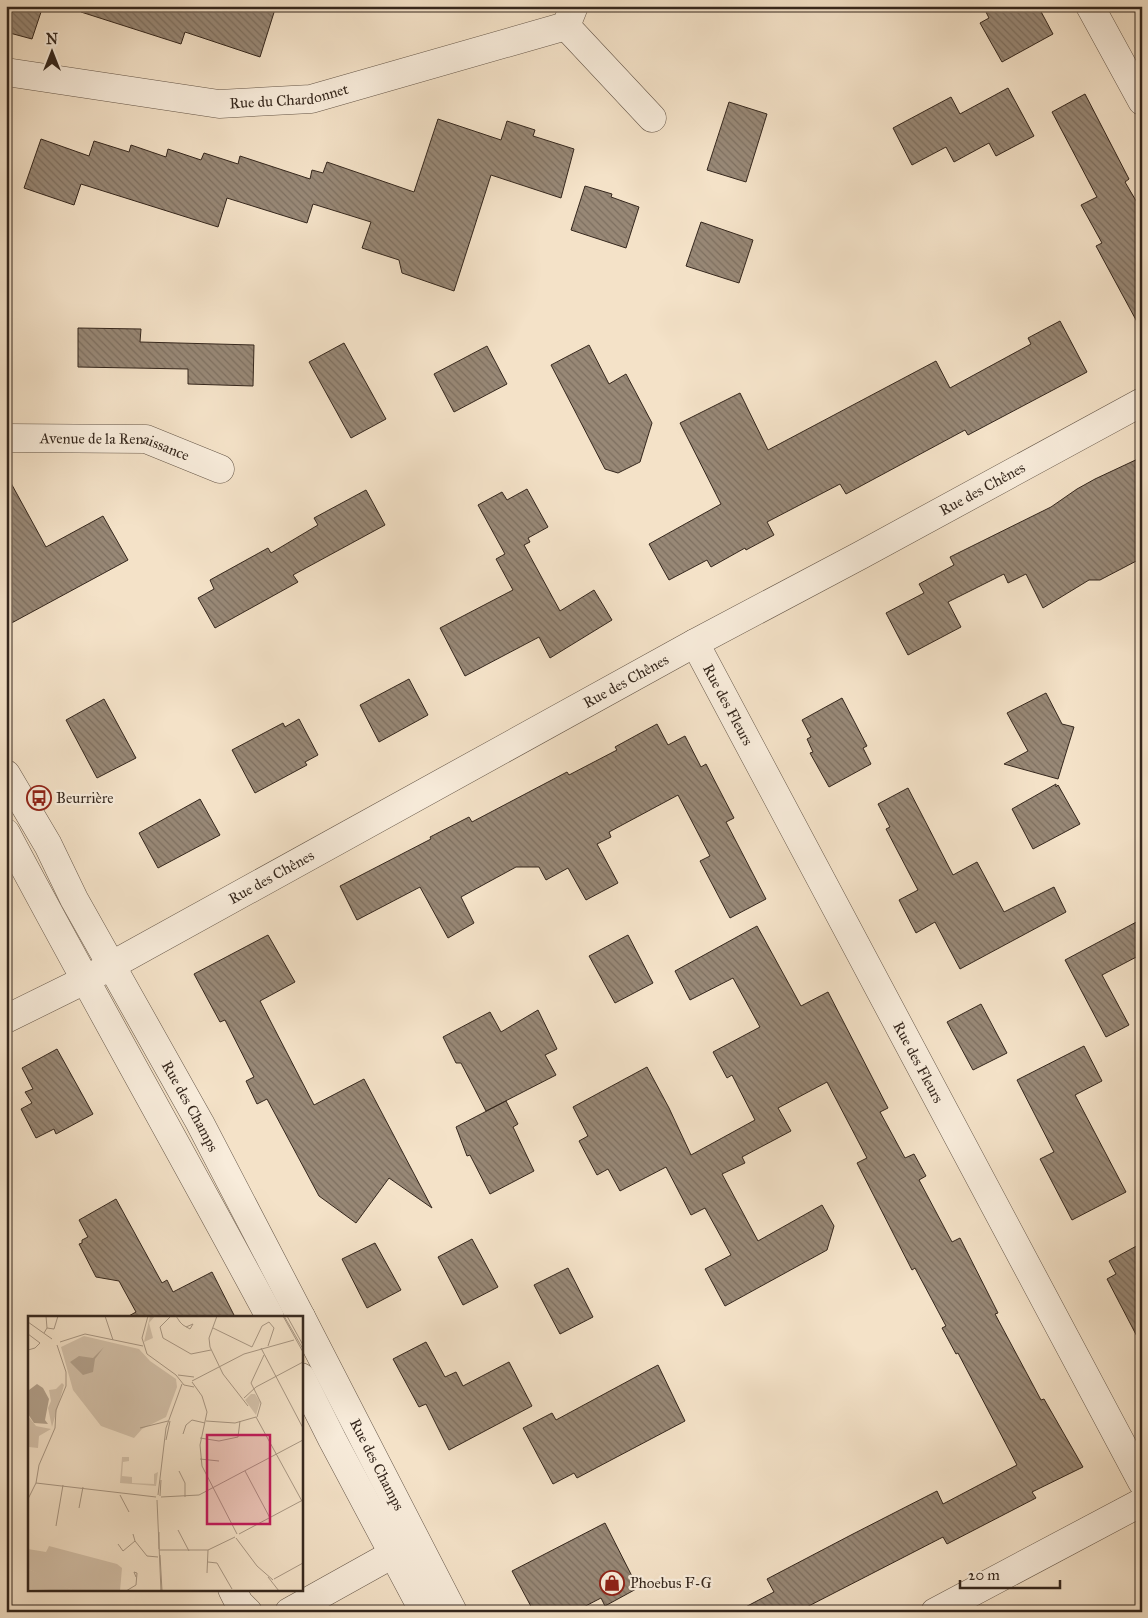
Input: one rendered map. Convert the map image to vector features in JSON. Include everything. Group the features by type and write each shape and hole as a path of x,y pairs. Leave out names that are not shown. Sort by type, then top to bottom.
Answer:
{"street":[{"path":"1090,6 1142,102"},
{"name":"Rue du Chardonnet","path":"6,72 219,104 311,99 570,16 652,118"},
{"name":"Rue des Chênes","path":"6,1019 112,966 695,643 1142,402"},
{"name":"Avenue de la Renaissance","path":"6,438 146,439 220,469"},
{"name":"Rue des Fleurs","path":"695,643 1142,1482"},
{"name":"Rue des Champs","path":"6,774 48,845 74,899 205,1131 300,1316"},
{"name":"Rue des Champs","path":"6,833 269,1316"},
{"name":"Rue des Champs","path":"302,1319 453,1612"},
{"name":"Rue des Champs","path":"302,1379 424,1612"},
{"path":"935,1612 1142,1502"},
{"path":"289,1612 392,1554"},
{"path":"232,1590 239,1603 248,1612"}],"building":[{"path":"6,6 43,6 32,39 6,32"},
{"path":"82,6 276,6 260,57 185,32 181,44 81,12"},
{"path":"983,6 1038,6 1053,34 1002,62 980,23 989,18"},
{"path":"1008,88 1034,136 996,156 989,143 954,162 946,147 912,165 893,128 951,97 960,114"},
{"path":"1085,94 1129,179 1125,182 1142,211 1142,331 1096,246 1102,243 1081,205 1097,197 1052,112"},
{"path":"729,102 767,114 746,182 707,170"},
{"path":"438,119 501,140 507,121 535,130 533,136 574,149 561,198 491,175 454,291 402,273 399,260 362,248 371,222 313,204 307,223 227,198 218,227 81,184 74,205 24,188 41,139 89,156 94,141 129,152 131,145 166,157 168,149 201,160 204,153 238,164 240,156 310,179 312,170 323,173 327,162 414,192"},
{"path":"585,186 612,194 611,197 639,207 626,248 571,230"},
{"path":"701,222 753,240 739,283 686,266"},
{"path":"1060,321 1087,372 968,435 965,430 846,494 840,484 767,522 774,535 746,550 745,548 711,567 707,560 669,580 649,544 721,504 680,423 740,393 768,450 936,361 950,388 1031,344 1028,338"},
{"path":"78,328 141,329 140,342 254,345 253,386 188,384 188,369 78,367"},
{"path":"344,343 386,419 351,438 309,362"},
{"path":"589,345 609,384 626,374 652,423 640,462 618,473 605,469 551,365"},
{"path":"487,346 507,384 454,412 434,374"},
{"path":"1142,457 1142,558 1100,580 1089,580 1043,608 1026,574 1008,583 1004,574 948,602 961,627 908,655 886,613 924,593 919,584 954,565 950,557 1051,507 1095,479"},
{"path":"6,474 46,547 103,516 128,560 6,626"},
{"path":"527,489 548,527 528,538 530,542 524,545 560,611 594,590 612,620 550,658 539,637 465,676 440,628 513,590 496,559 505,554 478,505 502,492 507,500"},
{"path":"366,490 385,525 293,575 298,582 215,628 198,598 214,589 210,580 268,548 271,553 318,525 314,518"},
{"path":"409,679 428,715 379,742 360,705"},
{"path":"1046,693 1062,724 1074,727 1058,779 1004,764 1028,751 1007,713"},
{"path":"842,698 867,746 863,748 871,764 829,787 810,753 813,752 807,739 811,737 802,720"},
{"path":"104,699 136,758 97,778 66,720"},
{"path":"299,719 318,755 305,762 307,765 255,793 232,750 283,723 285,727"},
{"path":"657,724 668,745 685,736 701,767 706,764 734,818 726,822 766,899 730,918 700,861 710,856 678,795 609,832 611,837 597,844 618,883 586,900 568,868 546,880 539,867 516,867 461,897 474,923 448,938 420,887 357,920 340,886 469,817 472,822 567,772 569,775 617,750 615,747"},
{"path":"1056,784 1056,787 1058,785 1080,824 1033,849 1012,809"},
{"path":"908,788 953,875 977,862 1004,912 1054,887 1066,912 960,969 935,922 916,933 899,900 918,890 886,829 890,827 878,804"},
{"path":"200,799 220,835 158,868 139,833"},
{"path":"1142,919 1142,954 1102,975 1129,1025 1106,1037 1065,960"},
{"path":"757,926 801,1006 828,992 888,1108 880,1112 905,1158 914,1154 926,1176 919,1180 952,1242 960,1238 998,1313 995,1314 1041,1400 1044,1399 1083,1467 1032,1492 1036,1498 947,1544 943,1537 797,1612 736,1612 774,1592 767,1579 851,1535 937,1491 943,1504 1017,1465 958,1353 956,1354 942,1328 946,1326 915,1268 912,1270 857,1163 867,1158 827,1082 778,1108 791,1131 742,1157 745,1163 722,1174 758,1241 822,1205 834,1226 827,1250 725,1306 705,1269 731,1255 705,1208 691,1215 666,1167 620,1191 608,1169 597,1175 579,1141 588,1136 573,1107 647,1067 691,1155 755,1120 732,1075 727,1078 713,1052 760,1027 733,978 690,1000 675,971"},
{"path":"268,935 295,982 260,1001 314,1105 364,1079 432,1208 389,1178 356,1223 319,1196 267,1099 257,1104 246,1081 254,1077 225,1020 220,1022 194,974"},
{"path":"628,935 653,983 615,1003 589,956"},
{"path":"981,1004 1007,1053 973,1070 947,1022"},
{"path":"538,1010 557,1049 545,1055 556,1075 486,1111 461,1063 456,1063 443,1037 490,1012 501,1032"},
{"path":"1084,1046 1102,1081 1075,1095 1126,1192 1072,1220 1040,1159 1054,1152 1017,1080"},
{"path":"57,1049 93,1114 56,1134 54,1129 36,1138 21,1109 32,1103 25,1092 33,1089 22,1068"},
{"path":"506,1101 518,1124 513,1127 534,1171 490,1194 470,1155 467,1156 456,1127"},
{"path":"116,1199 162,1283 167,1280 173,1292 212,1272 234,1316 129,1316 136,1312 119,1281 96,1277 79,1244 88,1237 79,1220"},
{"path":"472,1239 498,1287 463,1305 438,1257"},
{"path":"375,1243 401,1290 367,1308 342,1259"},
{"path":"1142,1243 1142,1346 1107,1279 1116,1274 1109,1261"},
{"path":"568,1268 593,1317 560,1334 534,1285"},
{"path":"426,1342 445,1377 456,1372 463,1386 509,1362 532,1406 449,1450 426,1404 419,1407 393,1359"},
{"path":"658,1365 685,1421 577,1478 574,1473 553,1484 523,1428 552,1413 556,1420"},
{"path":"605,1523 638,1588 605,1606 601,1598 574,1612 534,1612 512,1571"}],"place":[{"name":"Beurrière","path":"39,798"},
{"name":"Phoebus F-G","path":"612,1583"}]}
